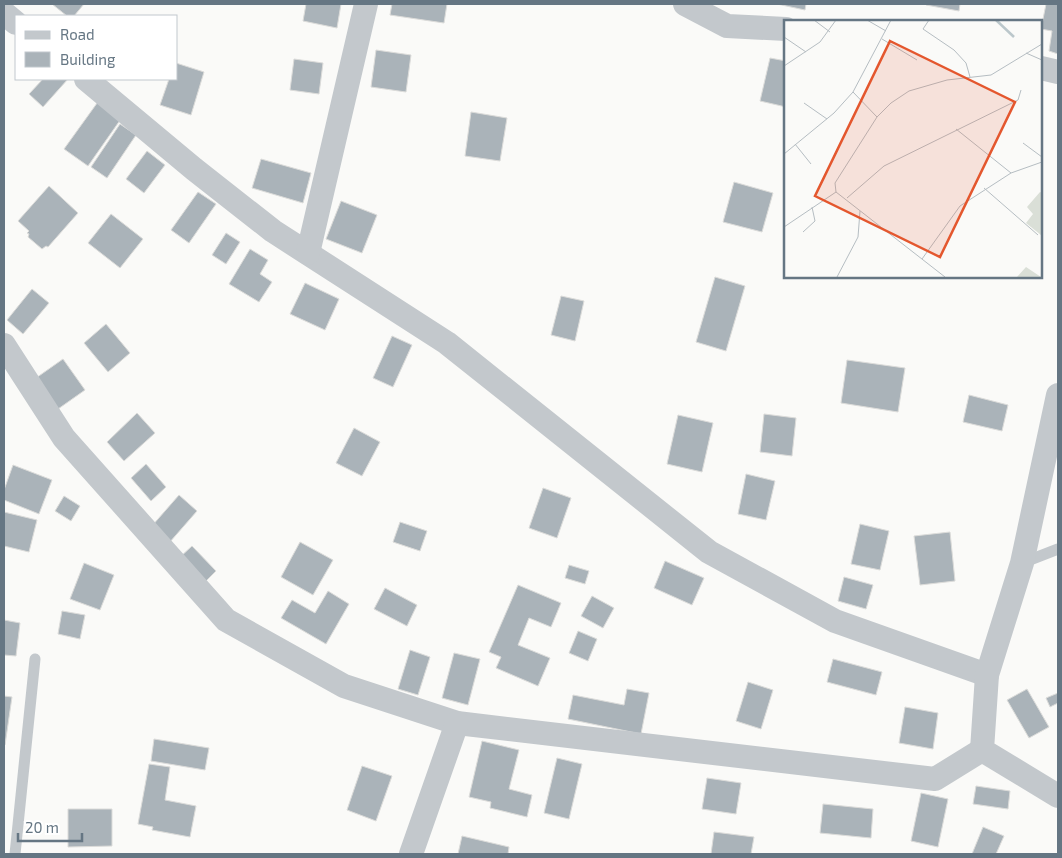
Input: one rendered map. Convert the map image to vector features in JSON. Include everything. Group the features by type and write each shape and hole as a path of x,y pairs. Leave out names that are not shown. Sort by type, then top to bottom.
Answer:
{"street":[{"path":"308,253 366,4"},
{"path":"685,4 727,26 784,28"},
{"path":"4,13 15,22"},
{"path":"1042,68 1058,72"},
{"path":"87,80 194,169 273,231 447,343 709,552 835,621 987,675"},
{"path":"4,345 64,438 226,620 344,686 457,723 935,779 982,750"},
{"path":"982,750 987,675 1022,563 1058,394"},
{"path":"411,854 457,723"},
{"path":"982,750 1058,796"}],"lane":[{"path":"1022,563 1058,549"},
{"path":"15,854 35,659"}],"building":[{"path":"52,4 84,4 75,15 66,15"},
{"path":"306,4 341,4 337,28 303,21"},
{"path":"392,4 447,4 444,23 390,15"},
{"path":"777,4 806,4 805,10"},
{"path":"926,4 960,4 959,11"},
{"path":"1046,4 1058,4 1058,54 1049,51 1052,31 1042,29"},
{"path":"376,50 411,55 406,92 371,87"},
{"path":"770,58 784,61 784,107 760,101"},
{"path":"294,59 323,63 319,94 290,90"},
{"path":"178,64 204,72 191,115 160,105 169,80 178,80"},
{"path":"42,80 67,80 43,107 29,94"},
{"path":"100,99 123,116 88,166 64,149"},
{"path":"471,112 507,118 500,161 465,156"},
{"path":"120,124 136,135 107,178 91,167"},
{"path":"147,151 165,165 144,193 126,179"},
{"path":"261,159 311,173 303,203 252,188"},
{"path":"734,182 773,193 762,232 723,222"},
{"path":"49,186 78,213 48,247 46,246 42,249 28,237 29,234 27,233 29,231 18,221"},
{"path":"198,192 216,204 189,243 171,230"},
{"path":"341,201 377,215 362,253 326,239"},
{"path":"111,214 143,239 120,268 88,243"},
{"path":"226,233 240,242 226,264 212,255"},
{"path":"250,249 268,260 260,274 272,282 259,302 229,284"},
{"path":"715,277 745,286 726,351 696,342"},
{"path":"305,283 339,299 325,330 290,314"},
{"path":"32,289 49,303 23,334 7,320"},
{"path":"561,296 584,301 575,341 551,335"},
{"path":"106,324 130,353 108,372 84,343"},
{"path":"392,336 412,345 393,387 373,378"},
{"path":"63,359 85,390 58,409 36,378"},
{"path":"847,360 905,368 898,412 841,403"},
{"path":"969,395 1008,405 1002,431 963,422"},
{"path":"137,413 155,433 124,461 107,442"},
{"path":"764,414 796,418 792,456 760,452"},
{"path":"678,415 713,423 702,472 667,464"},
{"path":"354,428 380,442 362,476 336,463"},
{"path":"146,464 166,487 151,501 131,478"},
{"path":"13,465 52,480 39,514 4,500 4,490"},
{"path":"746,474 775,481 766,520 738,514"},
{"path":"543,488 571,498 557,538 529,528"},
{"path":"179,495 197,511 169,543 151,527"},
{"path":"64,496 80,506 71,521 55,511"},
{"path":"4,512 37,520 29,552 4,546"},
{"path":"400,522 427,531 420,551 393,542"},
{"path":"860,524 889,531 880,570 851,564"},
{"path":"950,532 955,581 920,585 914,536"},
{"path":"300,542 333,560 313,595 281,577"},
{"path":"192,546 216,571 203,584 178,559"},
{"path":"665,561 704,578 692,605 654,588"},
{"path":"84,563 114,575 100,610 70,599"},
{"path":"569,565 589,571 585,584 565,578"},
{"path":"844,577 873,585 866,609 838,601"},
{"path":"518,585 561,603 551,627 529,618 518,645 550,658 538,686 496,668 501,657 489,652"},
{"path":"385,588 417,605 407,626 374,609"},
{"path":"328,591 349,604 326,644 281,618 292,600 315,613"},
{"path":"592,596 614,608 603,628 581,616"},
{"path":"62,611 85,615 80,639 58,634"},
{"path":"4,620 20,623 16,656 4,655"},
{"path":"578,631 597,639 588,661 569,653"},
{"path":"410,650 430,657 418,695 398,689"},
{"path":"454,653 480,659 468,705 442,698"},
{"path":"833,659 882,672 876,695 827,682"},
{"path":"748,682 773,690 761,729 736,721"},
{"path":"627,689 649,693 641,734 568,719 573,695 624,705"},
{"path":"1027,689 1049,727 1029,738 1007,700"},
{"path":"1058,693 1058,703 1050,707 1046,698"},
{"path":"4,696 12,697 5,745 4,745"},
{"path":"905,707 938,713 933,749 899,743"},
{"path":"154,739 209,748 205,770 151,761"},
{"path":"482,741 519,750 509,789 532,795 527,817 490,808 491,802 469,797"},
{"path":"557,758 582,764 569,819 544,813"},
{"path":"149,764 170,767 165,800 196,806 190,837 152,830 153,827 138,824"},
{"path":"362,766 392,776 376,821 347,810"},
{"path":"707,778 741,783 736,814 702,809"},
{"path":"976,786 1010,791 1008,809 973,804"},
{"path":"921,793 948,799 938,847 911,841"},
{"path":"823,804 873,809 871,838 820,833"},
{"path":"68,809 112,809 112,846 68,847"},
{"path":"983,827 1004,836 996,854 972,854"},
{"path":"714,832 754,837 751,854 711,854"},
{"path":"462,836 509,847 508,854 458,854"}]}
